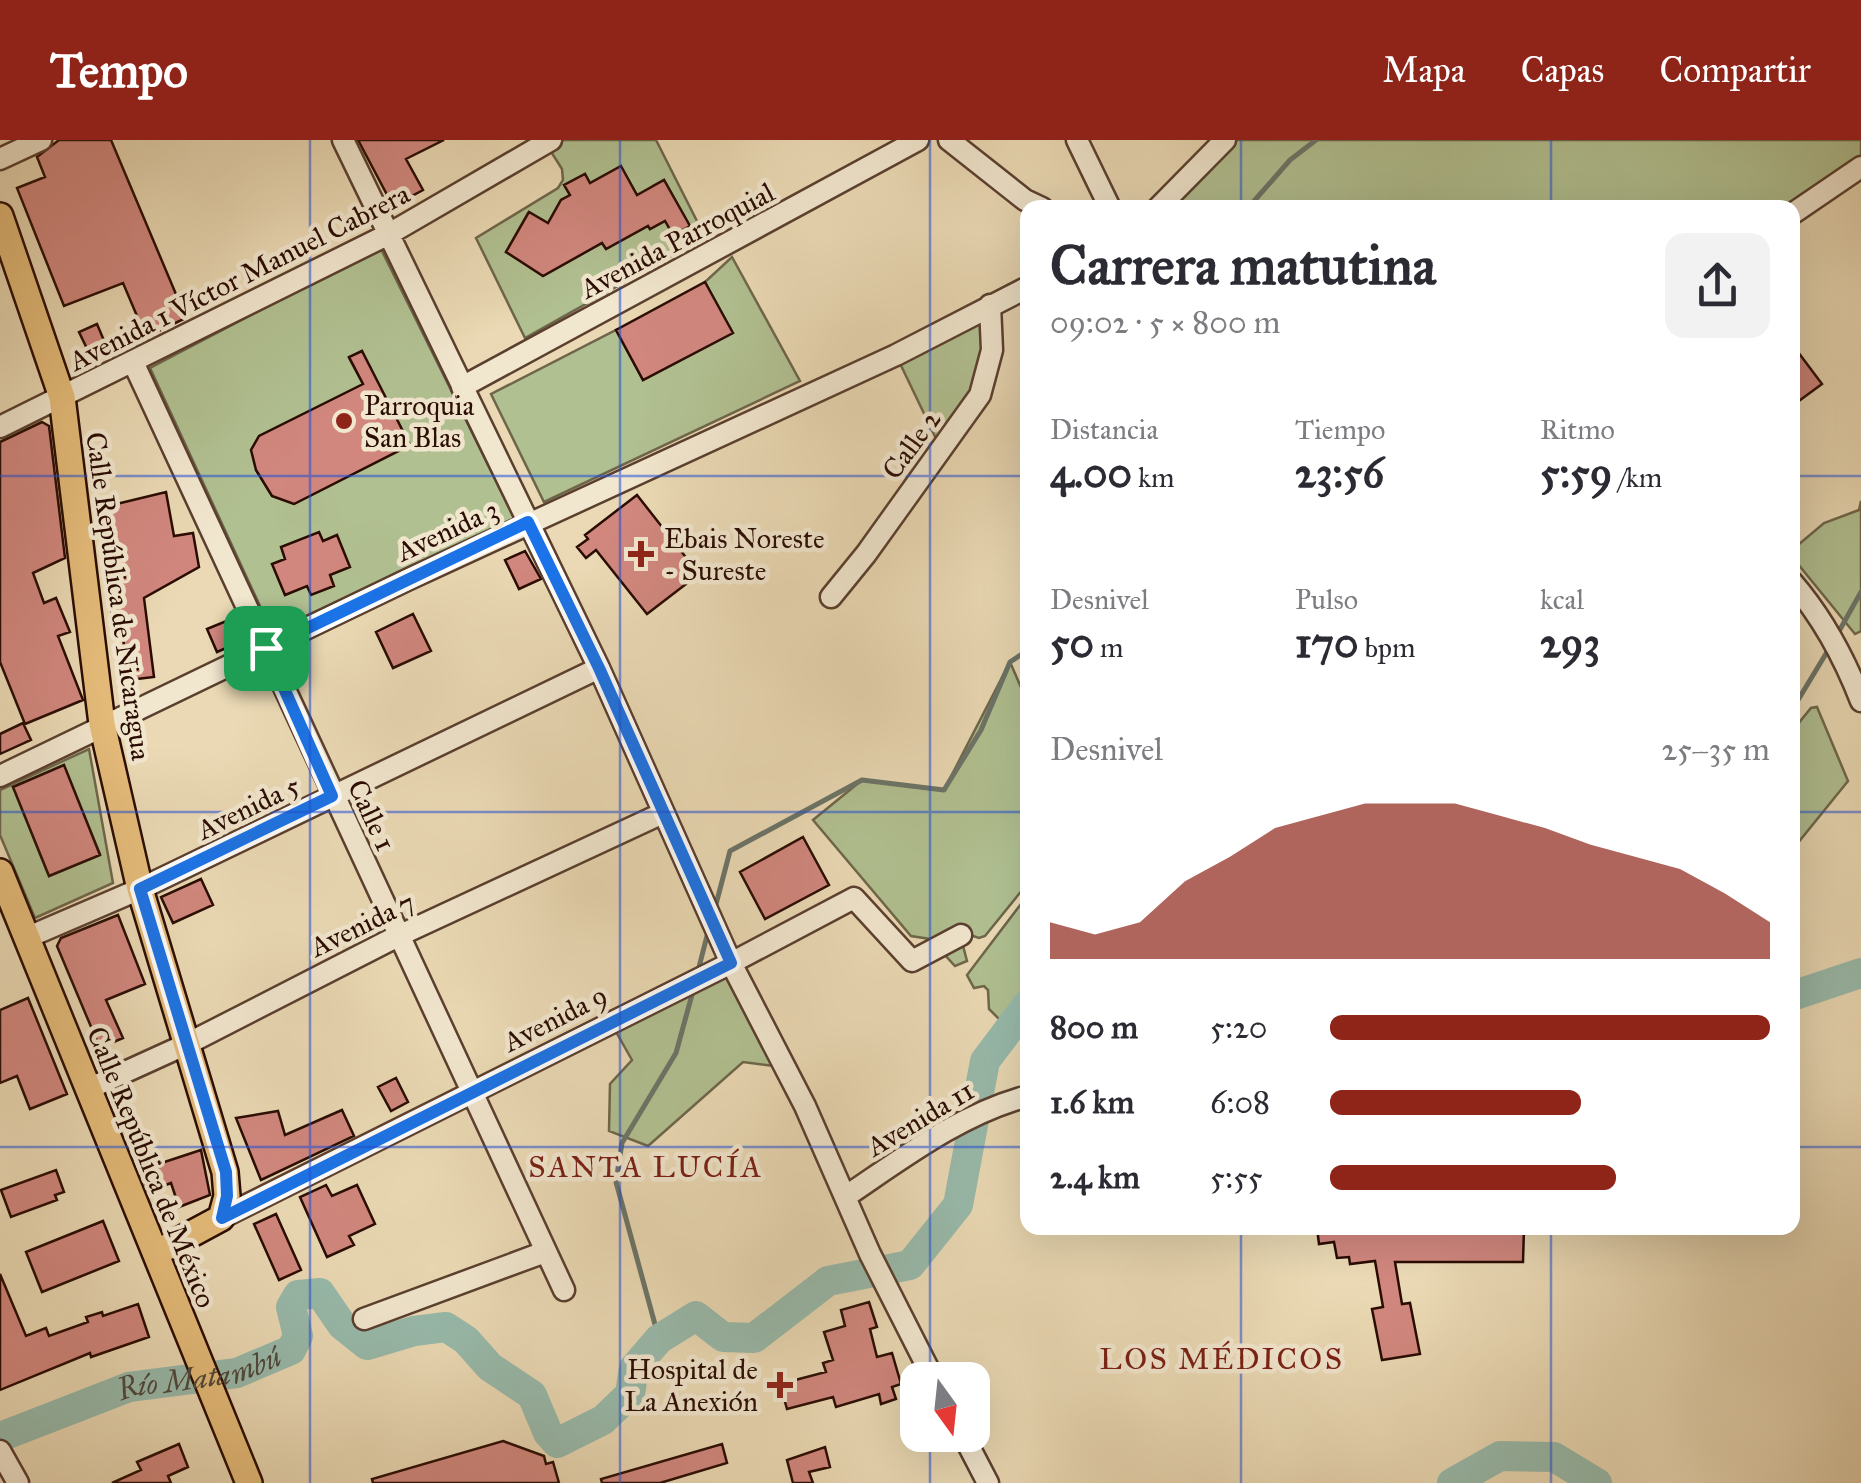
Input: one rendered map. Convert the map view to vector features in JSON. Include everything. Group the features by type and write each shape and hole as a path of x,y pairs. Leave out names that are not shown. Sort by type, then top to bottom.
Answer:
{"main road":[{"name":"Calle República de Nicaragua","path":"0,216 62,397 102,724 140,889 226,1172 227,1196 222,1218"},
{"name":"Calle República de México","path":"0,872 248,1483"},
{"name":"Avenida 9","path":"156,1253 222,1218"}],"street":[{"path":"0,159 41,140"},
{"path":"344,140 599,668 731,963 805,1106 870,1254 925,1362"},
{"name":"Avenida 1 Víctor Manuel Cabrera","path":"0,427 389,234 551,140"},
{"name":"Avenida Parroquial","path":"462,387 918,140"},
{"path":"949,140 1025,200"},
{"path":"1077,140 1106,200"},
{"path":"1166,200 1225,140"},
{"path":"1800,209 1861,167"},
{"name":"Avenida 3","path":"0,776 528,522 896,355 1020,291"},
{"name":"Calle 2","path":"831,597 980,395 992,350 990,305"},
{"name":"Calle 1","path":"133,362 564,1290"},
{"path":"1800,592 1847,664 1861,701"},
{"name":"Avenida 5","path":"26,938 140,889 599,668"},
{"name":"Avenida 7","path":"88,1089 398,936 662,812"},
{"name":"Avenida 9","path":"222,1218 854,898 912,961 960,935"},
{"name":"Avenida 11","path":"845,1197 924,1144 994,1104 1020,1098"},
{"path":"364,1320 544,1252"},
{"path":"0,1451 18,1483"},
{"path":"972,1452 988,1483"}],"green space":[{"path":"561,140 656,140 705,237 525,338 476,238 558,188 563,180 562,169 548,147","holes":["621,167 642,204 653,186 664,180 689,225 665,221 650,229 648,226 606,248 602,243 543,275 506,252 528,213 548,223 561,200 570,195 565,185 585,174 590,183"]},
{"path":"1225,140 1861,140 1861,166 1800,203 1800,200 1166,200"},
{"path":"380,247 515,519 272,632 150,368","holes":["362,351 409,446 294,504 272,496 256,470 363,384 349,358"]},
{"path":"732,257 800,381 544,502 491,394 616,330 643,380 732,333 705,282"},
{"path":"990,305 992,350 941,449 896,355"},
{"path":"1861,501 1861,631 1855,634 1800,567 1800,543 1824,523 1859,510"},
{"path":"1010,662 1020,685 1020,893 985,936 964,933 961,938 967,961 955,966 930,939 911,936 813,820 862,780 944,790"},
{"path":"1817,707 1848,781 1800,840 1800,721 1811,708"},
{"path":"89,749 113,883 35,918 0,835 0,790","holes":["64,766 100,854 49,876 13,787"]},
{"path":"1020,905 1020,1026 1010,1030 989,1009 988,990 984,986 974,988 967,975"},
{"path":"725,967 774,1066 743,1062 648,1146 609,1131 610,1084 632,1060 611,1023"}],"building":[{"path":"59,140 111,140 186,318 146,337 123,283 64,306 17,188 45,177 37,157"},
{"path":"358,140 444,140 406,159 423,190 393,206"},
{"path":"621,166 637,195 664,180 690,226 673,235 665,221 650,229 648,226 606,249 602,243 543,276 506,252 529,212 548,223 561,200 570,195 564,185 585,174 590,183"},
{"path":"705,282 733,333 643,380 616,330"},
{"path":"97,324 108,350 91,357 79,332"},
{"name":"Parroquia San Blas","path":"362,351 410,445 294,504 272,496 256,470 251,450 259,436 363,384 349,357"},
{"path":"1800,355 1822,384 1800,400"},
{"path":"42,422 49,426 65,558 33,573 44,603 56,598 70,632 58,636 83,700 25,724 0,662 0,442"},
{"path":"166,492 174,536 193,533 199,567 144,598 154,677 128,680 120,612 112,617 100,508"},
{"name":"Ebais Noreste - Sureste","path":"637,495 699,574 647,614 596,550 586,558 577,547 588,539 585,535"},
{"path":"319,532 323,541 337,535 350,567 330,575 334,586 311,595 307,586 285,595 272,564 285,559 281,547"},
{"path":"525,551 541,579 519,589 505,560"},
{"path":"413,614 431,651 393,668 376,632"},
{"path":"236,617 247,639 217,652 207,629"},
{"path":"23,723 31,740 0,754 0,734"},
{"path":"64,765 100,855 49,876 13,787"},
{"path":"803,837 829,885 765,919 740,872"},
{"path":"201,879 213,905 173,923 161,897"},
{"path":"118,915 145,984 106,1000 123,1038 109,1044 97,1041 57,946 61,938"},
{"path":"28,998 67,1094 30,1109 17,1076 0,1083 0,1010"},
{"path":"396,1078 408,1102 391,1111 378,1087"},
{"path":"342,1110 354,1136 261,1180 236,1118 278,1111 285,1135"},
{"path":"201,1150 210,1195 179,1207 171,1183 148,1192 140,1170"},
{"path":"56,1170 64,1192 55,1195 57,1200 11,1217 1,1190"},
{"path":"326,1185 332,1196 357,1185 375,1224 349,1236 354,1245 327,1257 300,1197"},
{"path":"276,1214 301,1270 279,1280 254,1224"},
{"path":"103,1221 119,1261 42,1292 26,1252"},
{"path":"1318,1235 1524,1235 1523,1262 1395,1262 1402,1304 1410,1303 1420,1354 1382,1360 1372,1309 1383,1307 1375,1261 1350,1264 1349,1257 1337,1258 1334,1242 1319,1244"},
{"path":"0,1274 26,1336 46,1328 49,1336 88,1322 86,1317 102,1312 103,1316 138,1304 149,1337 91,1357 90,1353 0,1390"},
{"path":"869,1302 877,1327 870,1329 877,1357 892,1353 900,1381 892,1387 896,1399 881,1404 879,1394 836,1407 833,1397 787,1409 780,1384 826,1372 823,1363 833,1360 824,1332 845,1326 841,1310"},
{"path":"503,1441 544,1456 546,1464 553,1462 559,1483 373,1483 372,1479"},
{"path":"179,1444 188,1467 168,1476 171,1483 112,1483 141,1470 137,1462"},
{"path":"722,1444 727,1463 660,1483 602,1483 601,1479"},
{"path":"825,1447 830,1467 809,1472 813,1483 793,1483 787,1460"}],"waterway":[{"path":"1255,200 1290,160 1316,140"},
{"path":"1838,633 1861,592"},
{"path":"1800,697 1830,647"},
{"path":"715,908 730,851 862,780 944,790 981,730 1010,662 1020,655"},
{"path":"698,971 709,928"},
{"name":"Río Matambú","path":"1800,993 1861,973"},
{"path":"659,1339 616,1182 622,1143 676,1053 693,991"},
{"name":"Río Matambú","path":"0,1437 129,1387 237,1373 291,1350 298,1336 291,1307 298,1295 320,1293 342,1325 367,1345 414,1331 446,1327 466,1340 490,1367 532,1395 548,1433 557,1443 603,1420 630,1394 634,1368 659,1339 696,1316 723,1337 754,1338 828,1281 910,1265 958,1205 985,1061 1020,1015"},
{"path":"1452,1483 1500,1456 1554,1457 1597,1483"}],"place":[{"name":"Parroquia San Blas","path":"344,421"},
{"name":"Ebais Noreste - Sureste","path":"641,554"},
{"name":"Hospital de La Anexión","path":"780,1385"}],"district":[{"name":"SANTA LUCÍA","path":"646,1167"},
{"name":"LOS MÉDICOS","path":"1222,1359"}],"route":[{"path":"528,522 599,668 731,963 222,1218 227,1196 226,1172 140,889 332,796 266,648 528,522"}]}
